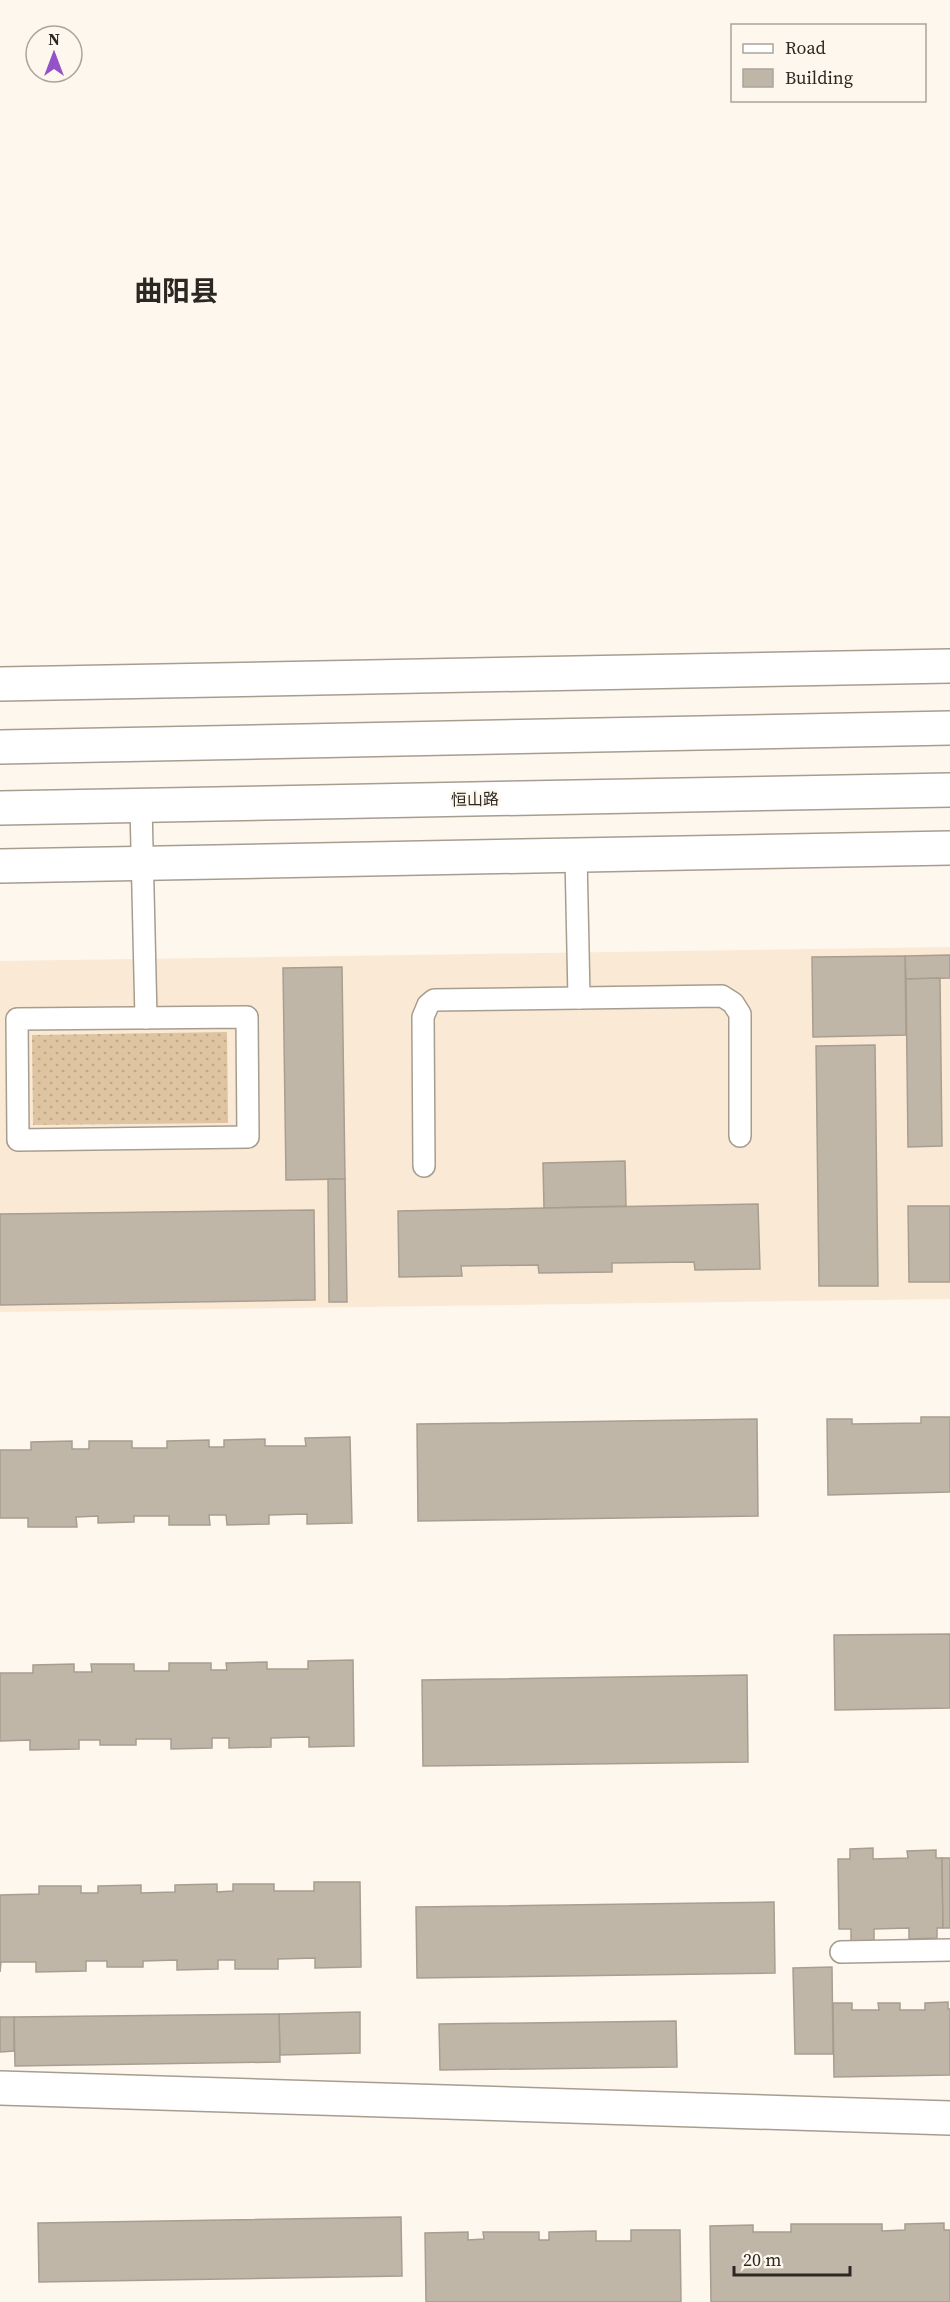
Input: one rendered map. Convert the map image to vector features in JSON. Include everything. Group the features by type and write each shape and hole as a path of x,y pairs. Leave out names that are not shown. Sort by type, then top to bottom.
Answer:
{"street":[{"path":"0,684 950,666"},
{"path":"0,747 950,728"},
{"name":"恒山路","path":"0,808 950,790"},
{"path":"0,866 950,848"},
{"path":"0,2088 950,2118"}],"lane":[{"path":"141,806 146,1018"},
{"path":"576,855 579,998"},
{"path":"424,1166 423,1017 428,1005 434,1000 722,996 733,1003 740,1014 740,1136"},
{"path":"247,1017 248,1137 18,1140 17,1019 146,1018 247,1017"},
{"path":"841,1952 950,1950"}],"shaded area":[{"path":"950,947 950,1299 0,1312 0,961"},
{"path":"227,1032 228,1123 33,1125 32,1035"}],"building":[{"path":"950,955 950,978 906,979 905,956"},
{"path":"905,956 906,1035 813,1037 812,957"},
{"path":"342,967 345,1179 286,1180 283,968"},
{"path":"940,978 942,1146 908,1147 906,979"},
{"path":"875,1045 878,1286 819,1286 816,1046"},
{"path":"625,1161 626,1206 544,1208 543,1163"},
{"path":"328,1179 345,1179 347,1302 329,1302"},
{"path":"758,1204 760,1269 695,1270 694,1262 612,1263 612,1272 539,1273 538,1265 461,1266 462,1276 399,1277 398,1211"},
{"path":"908,1206 950,1206 950,1282 909,1282"},
{"path":"314,1210 315,1300 0,1305 0,1214"},
{"path":"921,1417 950,1417 950,1492 828,1495 827,1419 852,1419 852,1424 921,1423"},
{"path":"757,1419 758,1516 418,1521 417,1424"},
{"path":"350,1437 352,1523 307,1524 307,1514 269,1515 269,1524 227,1525 226,1515 209,1515 210,1525 169,1525 169,1516 134,1516 134,1522 98,1523 98,1516 76,1517 77,1527 28,1527 28,1518 0,1518 0,1450 31,1450 31,1442 72,1441 72,1449 89,1449 89,1441 132,1441 132,1448 167,1448 167,1441 209,1440 209,1447 224,1447 224,1440 265,1439 265,1446 306,1446 305,1438"},
{"path":"950,1634 950,1708 835,1710 834,1635"},
{"path":"353,1660 354,1746 309,1747 309,1737 271,1738 271,1747 229,1748 229,1738 212,1738 212,1748 171,1749 171,1739 136,1739 136,1745 100,1745 100,1740 79,1740 79,1749 30,1750 30,1740 0,1741 0,1673 33,1673 33,1665 74,1664 74,1672 92,1672 91,1664 134,1664 134,1671 169,1671 169,1663 211,1663 211,1670 227,1670 226,1663 267,1662 267,1669 308,1669 308,1661"},
{"path":"747,1675 748,1762 423,1766 422,1680"},
{"path":"873,1848 873,1859 908,1858 907,1851 936,1850 936,1858 942,1858 943,1928 937,1928 937,1938 909,1939 909,1928 874,1929 874,1943 851,1943 851,1929 839,1929 838,1859 850,1859 850,1849"},
{"path":"942,1858 950,1858 950,1928 943,1928"},
{"path":"314,1882 360,1882 361,1967 315,1968 315,1958 278,1959 278,1969 235,1969 235,1960 218,1960 218,1969 177,1970 177,1960 143,1961 143,1967 107,1967 107,1961 86,1961 86,1971 36,1972 36,1962 1,1962 0,1972 0,1895 39,1894 39,1886 81,1886 81,1893 98,1893 98,1886 141,1885 141,1893 175,1892 175,1885 217,1884 217,1892 233,1891 233,1884 274,1884 274,1891 314,1891"},
{"path":"774,1902 775,1973 417,1978 416,1907"},
{"path":"832,1967 833,2054 795,2054 793,1968"},
{"path":"948,2002 948,2009 950,2009 950,2075 834,2077 833,2003 852,2003 852,2010 879,2010 878,2003 900,2003 900,2010 925,2010 925,2003"},
{"path":"360,2012 360,2053 280,2055 279,2014"},
{"path":"279,2014 280,2062 15,2066 14,2017"},
{"path":"0,2017 14,2017 14,2051 0,2052"},
{"path":"676,2021 677,2067 440,2070 439,2024"},
{"path":"401,2217 402,2276 39,2282 38,2223"},
{"path":"944,2223 944,2230 950,2230 950,2302 711,2302 710,2226 753,2225 753,2232 791,2232 791,2224 882,2224 882,2231 905,2230 905,2224"},
{"path":"631,2230 680,2230 681,2302 426,2302 425,2233 468,2232 468,2240 484,2239 483,2232 539,2232 539,2240 549,2240 549,2232 596,2231 596,2241 631,2241"}],"district":[{"name":"曲阳县","path":"176,291"}]}
